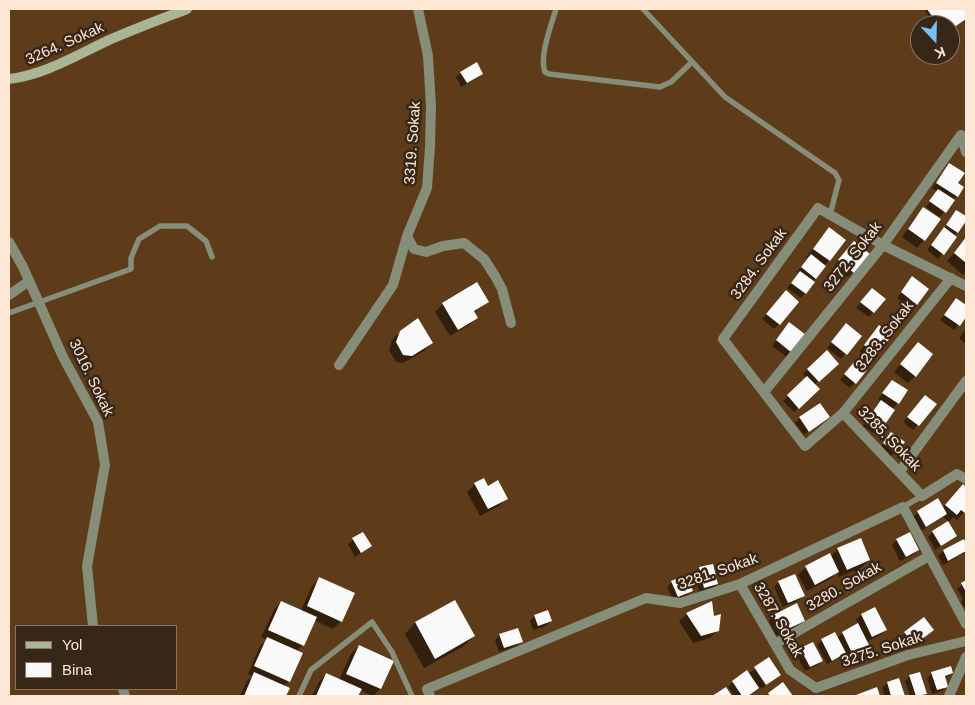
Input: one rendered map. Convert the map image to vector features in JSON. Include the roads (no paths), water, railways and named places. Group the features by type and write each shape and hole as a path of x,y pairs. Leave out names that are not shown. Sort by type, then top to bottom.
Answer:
{"street":[{"name":"3264. Sokak","path":"9,79 26,77 187,9"},
{"name":"3319. Sokak","path":"339,365 393,285 407,236 427,188 432,106 428,56 418,9"},
{"name":"3272. Sokak","path":"764,392 883,245 961,135 966,152"},
{"name":"3284. Sokak","path":"723,338 818,208 830,215"},
{"path":"830,215 883,245 966,286"},
{"path":"407,236 414,249 426,252 443,246 464,244 484,259 502,289 511,322"},
{"name":"3016. Sokak","path":"9,242 29,281 63,357 98,422 105,465 87,566 93,625"},
{"name":"3283. Sokak","path":"843,413 951,278"},
{"path":"9,295 29,281"},
{"name":"3285. Sokak","path":"723,338 805,446 843,413 922,496"},
{"path":"900,471 966,381"},
{"path":"922,496 957,474 966,479"},
{"path":"903,506 966,624"},
{"name":"3281. Sokak","path":"428,693 646,598 680,603 740,584 903,506"},
{"name":"3280. Sokak","path":"775,644 928,556"},
{"name":"3287. Sokak","path":"740,584 790,670 814,692"},
{"name":"3275. Sokak","path":"814,692 908,655 966,641"},
{"path":"949,696 966,657"}],"lane":[{"path":"556,9 546,45 543,66 544,72 549,74 660,87 671,82 692,62"},
{"path":"643,9 725,97 835,174 839,180 830,215"},
{"path":"9,314 131,269 131,258 139,239 160,226 187,226 206,241 212,257"},
{"path":"903,506 922,496"},
{"path":"299,696 311,670 372,622 392,652 412,696"}]}
